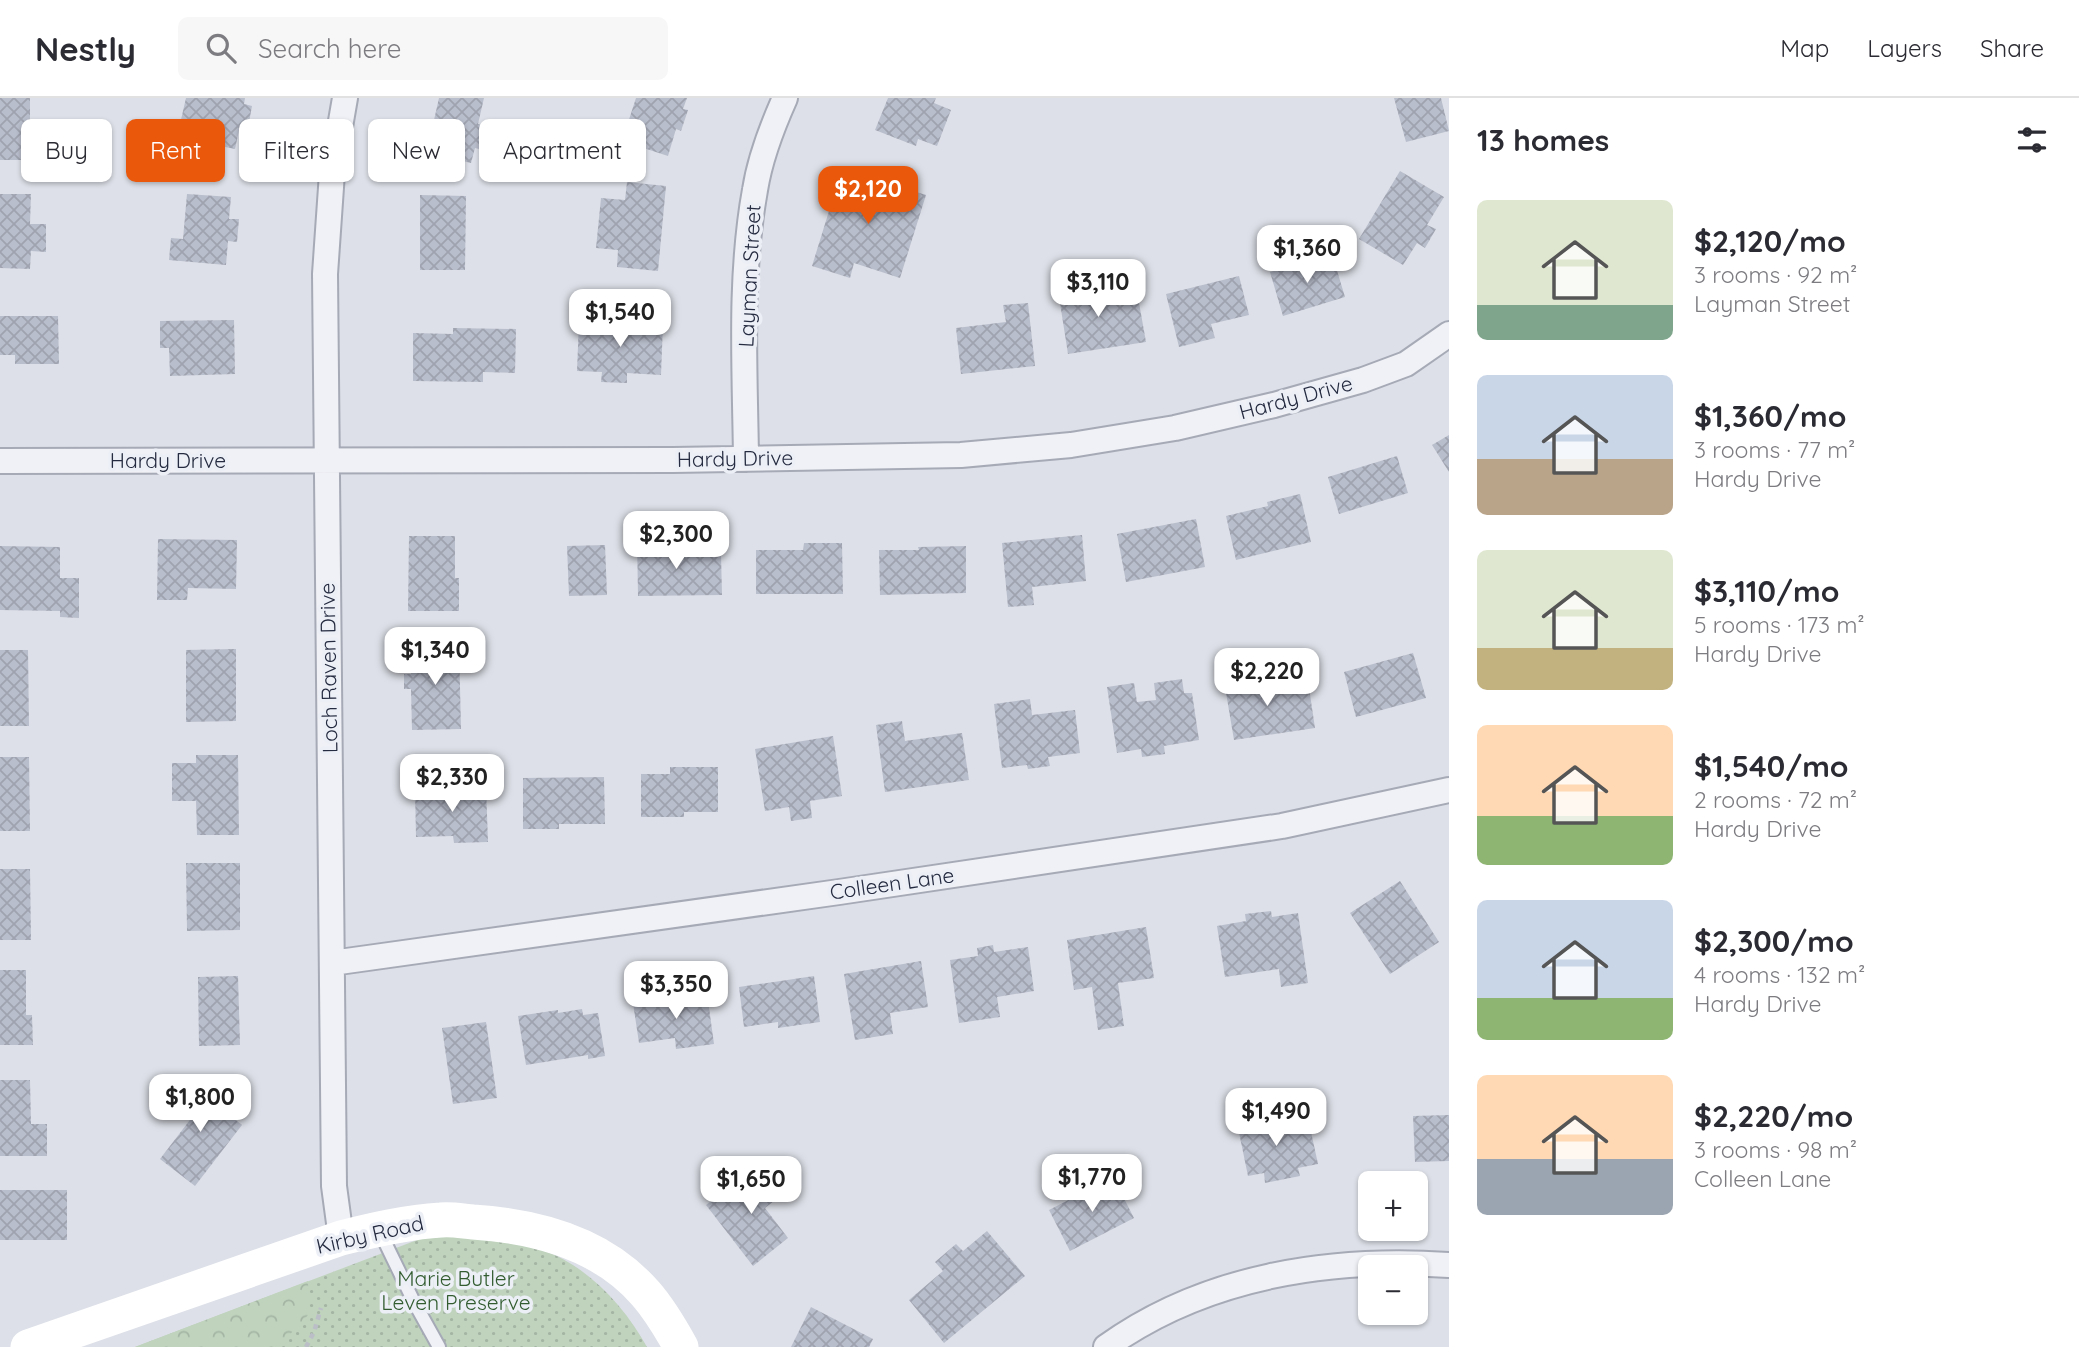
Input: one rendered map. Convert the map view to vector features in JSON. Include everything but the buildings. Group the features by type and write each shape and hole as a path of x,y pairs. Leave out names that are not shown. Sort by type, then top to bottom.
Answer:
{"main road":[{"name":"Kirby Road","path":"28,1347 341,1238 379,1228 442,1219 494,1223 547,1234 582,1246 615,1266 645,1293 681,1347"}],"street":[{"name":"Loch Raven Drive","path":"341,1238 334,1186 325,274 332,173 345,98"},
{"name":"Layman Street","path":"746,459 747,244 755,187 771,130 785,98"},
{"name":"Hardy Drive","path":"0,461 746,459 961,455 1071,445 1175,428 1274,405 1363,380 1406,363 1449,334"},
{"name":"Colleen Lane","path":"332,963 839,892 1268,828 1449,790"},
{"path":"1106,1347 1123,1334 1175,1307 1228,1286 1275,1274 1349,1264 1449,1265"}],"lane":[{"path":"379,1228 439,1347"}],"path":[{"path":"306,1347 321,1308"}],"green space":[{"name":"Marie Butler Leven Preserve","path":"478,1235 542,1250 574,1266 616,1303 647,1347 135,1347 425,1237"},
{"path":"308,1281 309,1314 278,1347 135,1347"}]}
